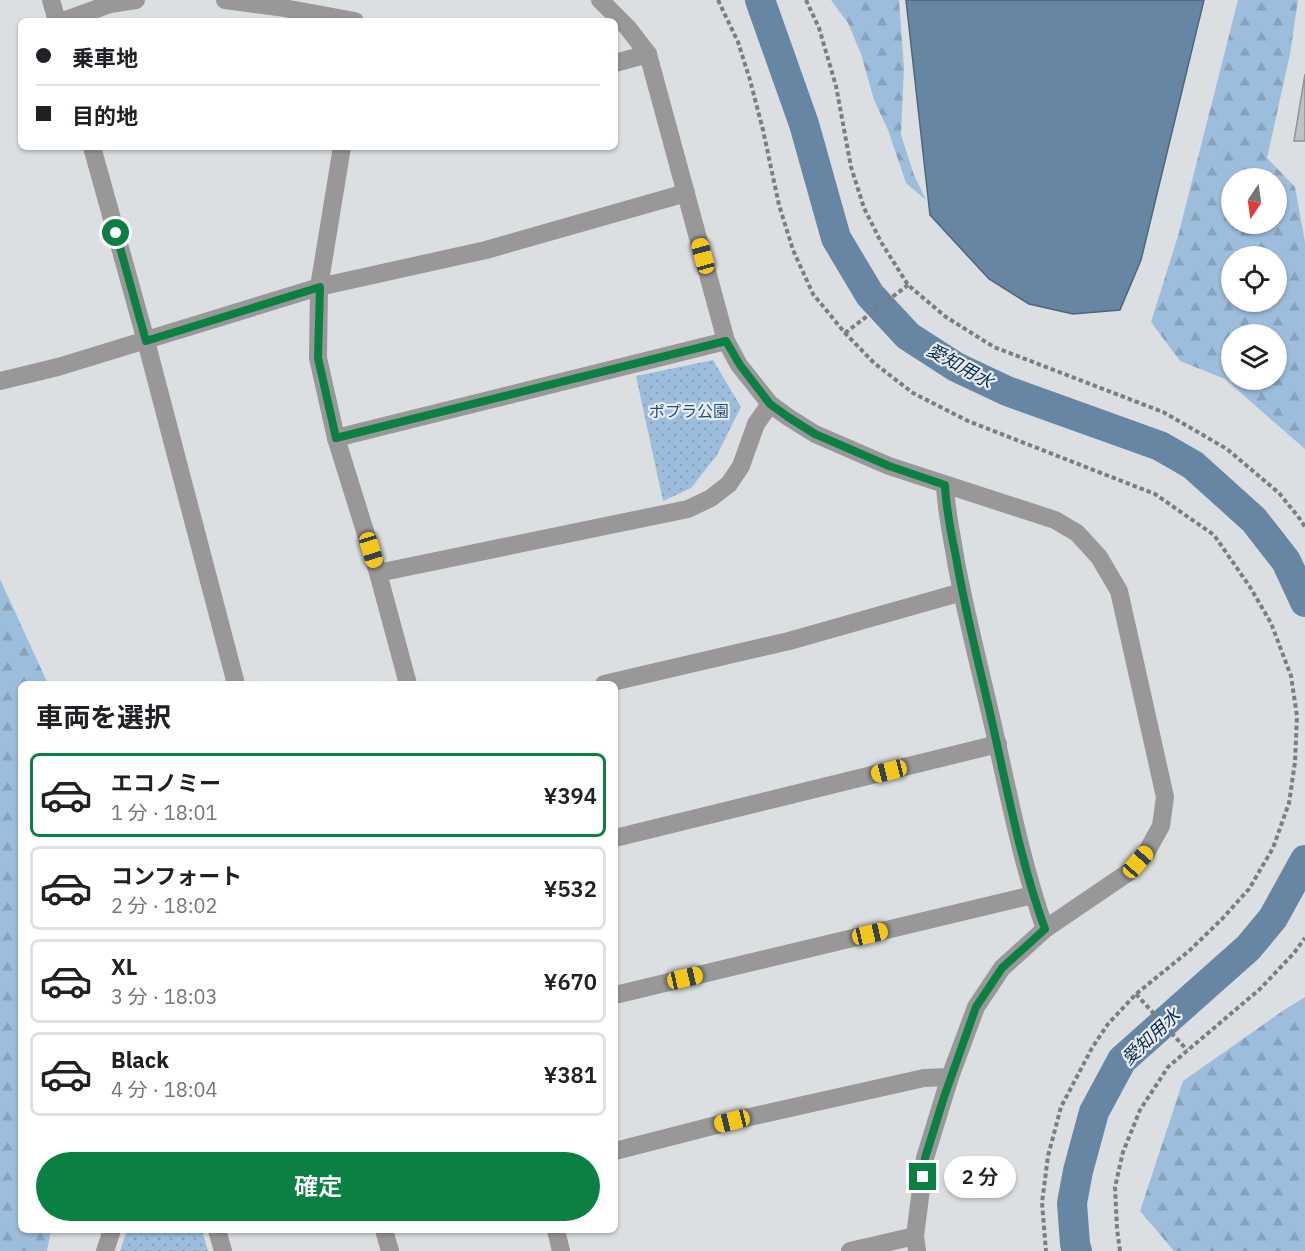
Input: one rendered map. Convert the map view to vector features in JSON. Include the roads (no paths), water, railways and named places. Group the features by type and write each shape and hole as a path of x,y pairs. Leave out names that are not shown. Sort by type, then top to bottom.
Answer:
{"street":[{"path":"51,0 56,18"},
{"path":"71,18 110,4 136,0"},
{"path":"225,0 338,18"},
{"path":"600,0 628,28 648,54 726,341 740,365 770,404 815,434 889,466 1055,520 1077,533 1099,556 1119,591 1165,797 1161,826 1146,853 1129,872 1045,929 1002,968 976,1007 950,1077 925,1158 916,1243 850,1251"},
{"path":"618,62 648,54"},
{"path":"93,150 146,341 235,681"},
{"path":"342,150 320,287 318,358 336,438 378,573 407,681"},
{"path":"0,381 58,367 320,287 486,250 686,193"},
{"path":"336,438 726,341"},
{"path":"378,573 688,509 711,498 729,484 741,466 756,424 770,404"},
{"path":"945,485 946,508 962,592 1008,794 1033,895 1045,929"},
{"path":"617,681 789,641 962,592"},
{"path":"618,837 998,744"},
{"path":"618,994 1033,895"},
{"path":"618,1150 732,1121 924,1078 950,1077"},
{"path":"105,1251 111,1233"},
{"path":"218,1233 223,1251"},
{"path":"385,1233 390,1251"},
{"path":"557,1233 561,1251"}],"waterway":[{"name":"愛知用水","path":"760,0 804,124 836,238 870,295 908,336 956,367 1007,391 1160,446 1193,465 1254,520 1286,561 1305,602"},
{"name":"愛知用水","path":"1077,1251 1072,1203 1078,1171 1094,1112 1122,1060 1248,948 1273,918 1305,860"}],"park label":[{"name":"ポプラ公園","path":"689,411"}]}
